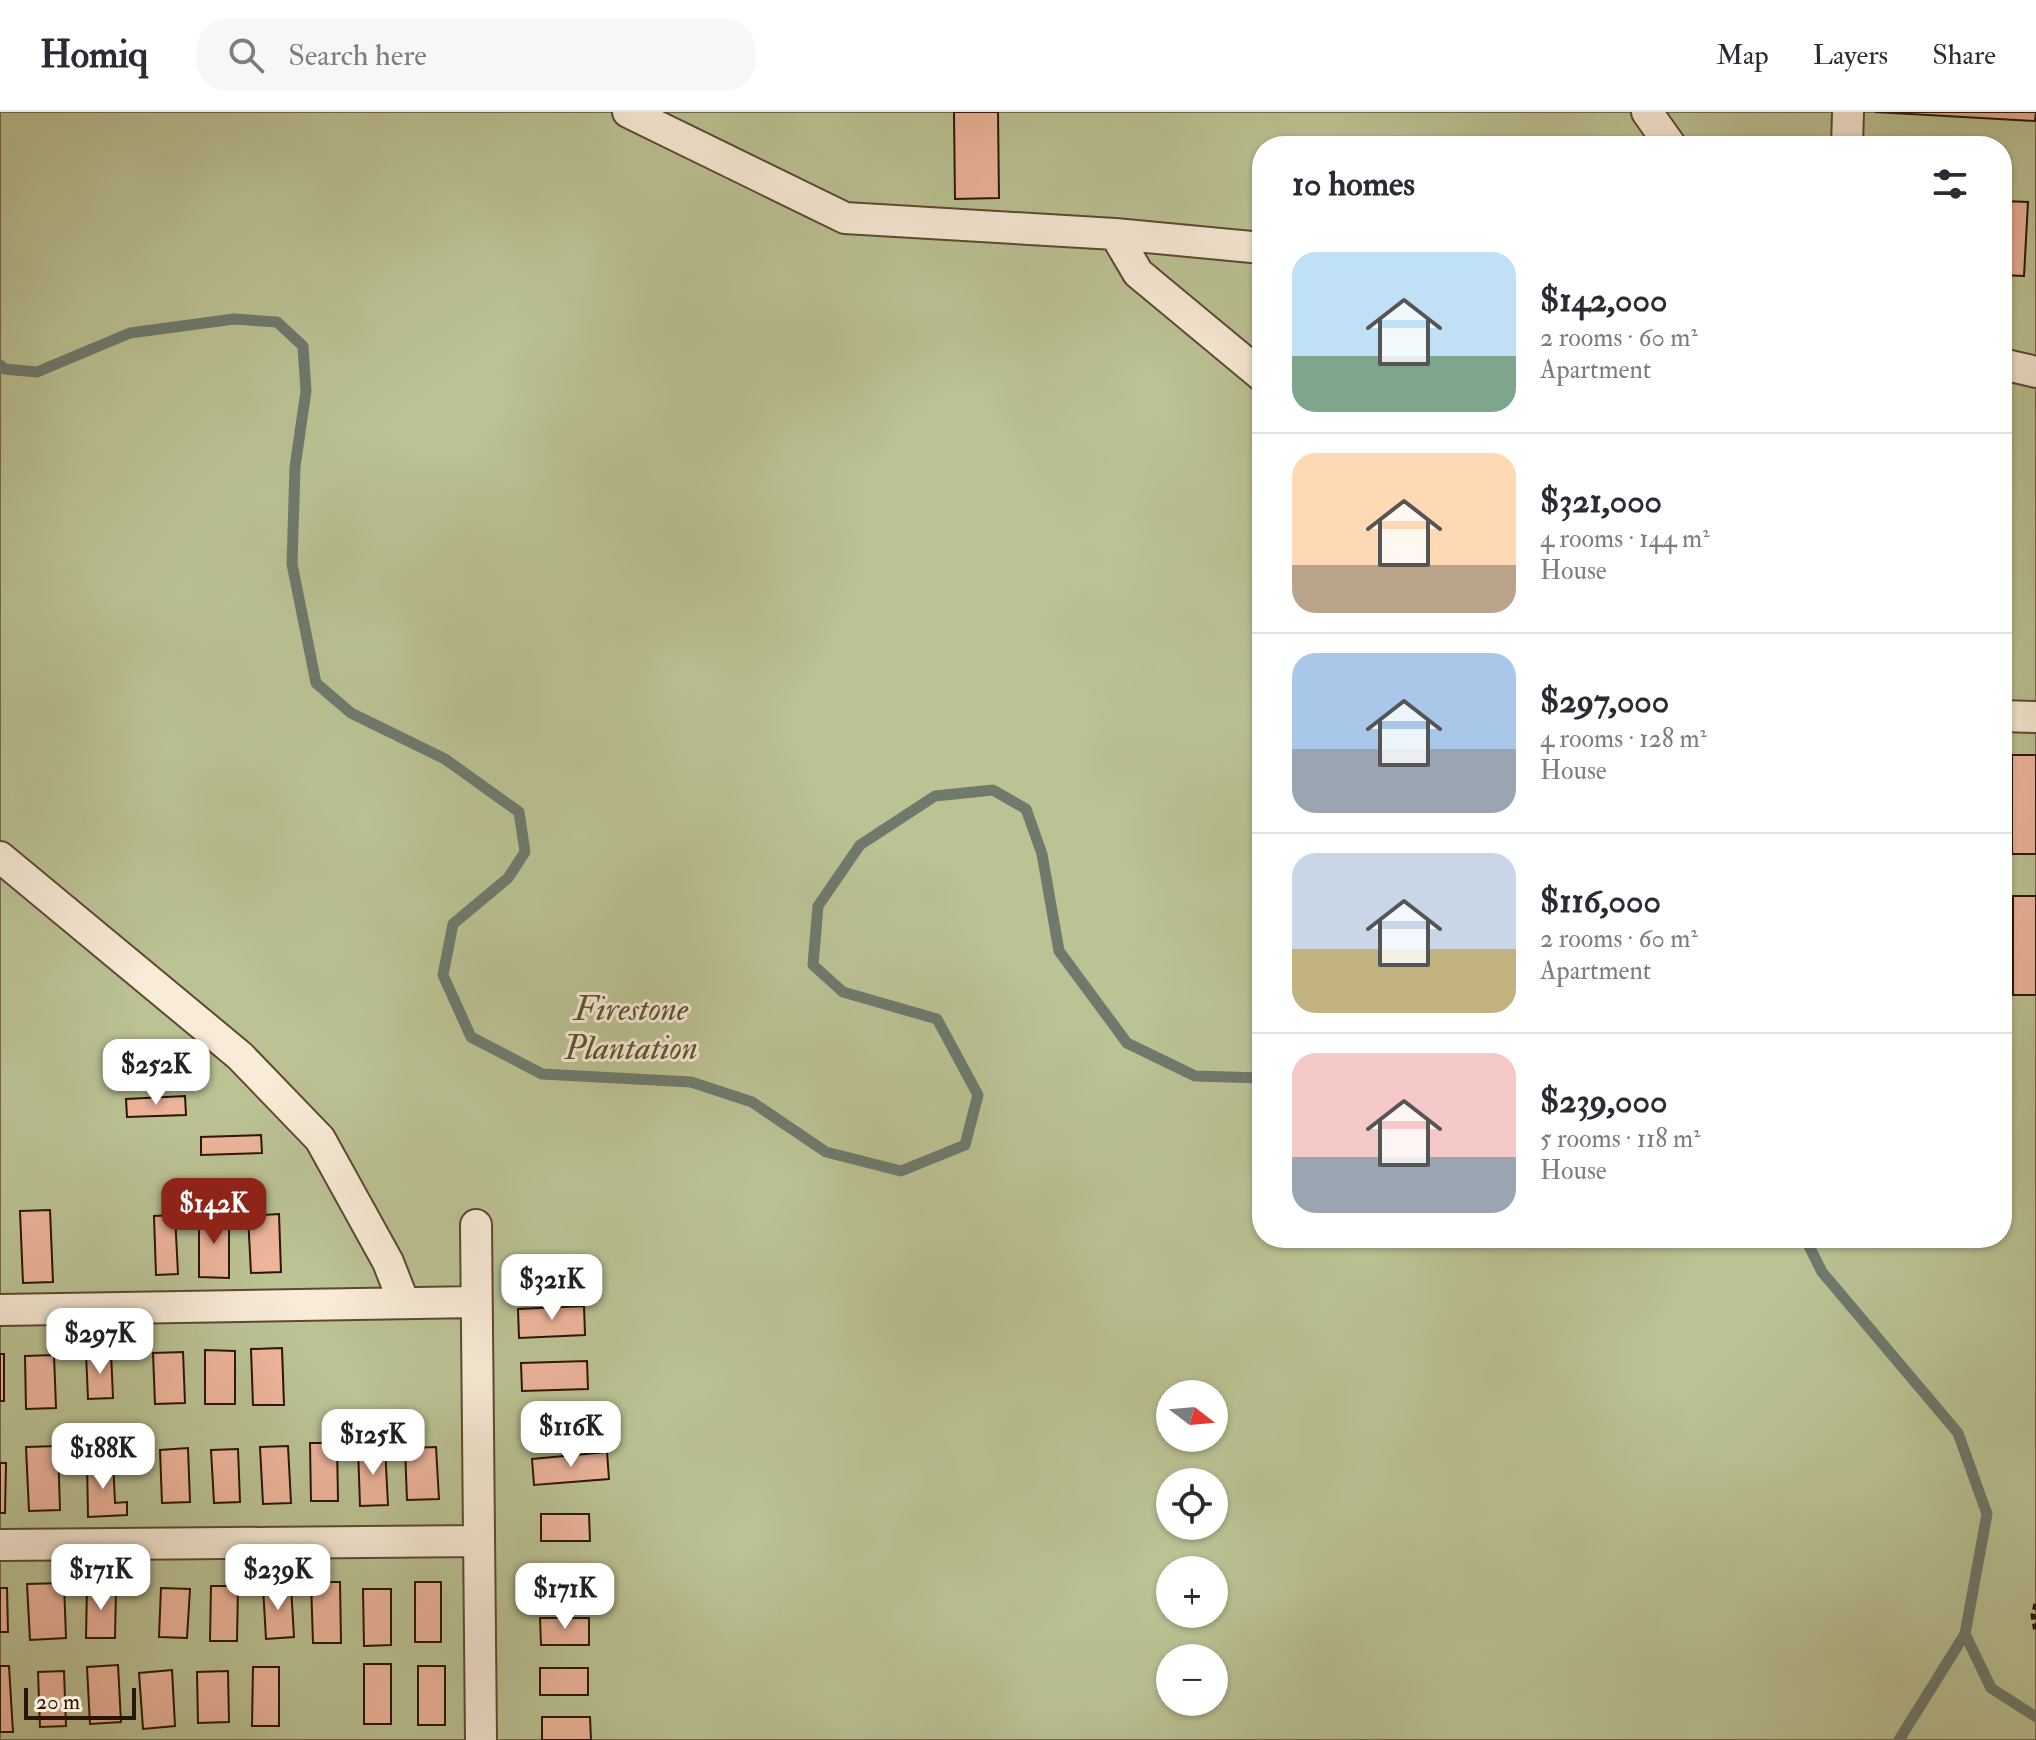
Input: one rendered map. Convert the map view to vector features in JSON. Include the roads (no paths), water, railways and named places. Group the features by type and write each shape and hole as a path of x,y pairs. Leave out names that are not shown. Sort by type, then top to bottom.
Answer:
{"street":[{"path":"628,112 845,218 1115,234 1252,247"},
{"path":"1647,112 1664,136"},
{"path":"1847,136 1848,112"},
{"path":"1115,234 1138,273 1252,368"},
{"path":"2012,366 2036,372"},
{"path":"2012,716 2036,717"},
{"path":"0,857 240,1056 320,1139 388,1262 404,1303"},
{"path":"476,1225 481,1740"},
{"path":"0,1310 476,1302"},
{"path":"0,1545 479,1541"}],"waterway":[{"path":"0,365 4,369 37,372 130,333 234,319 277,322 303,346 306,391 295,467 292,564 316,683 351,713 445,759 519,812 525,852 508,878 453,924 443,975 471,1037 542,1074 691,1082 752,1102 826,1152 901,1171 965,1145 978,1095 937,1019 843,992 813,965 818,906 860,845 935,796 993,790 1026,809 1042,854 1059,951 1127,1043 1195,1076 1252,1078"},
{"path":"1810,1248 1822,1272 1958,1433 1987,1514 1965,1634 1899,1740"},
{"path":"1965,1634 1991,1688 2036,1717"}],"park label":[{"name":"Firestone Plantation","path":"631,1028"}]}
